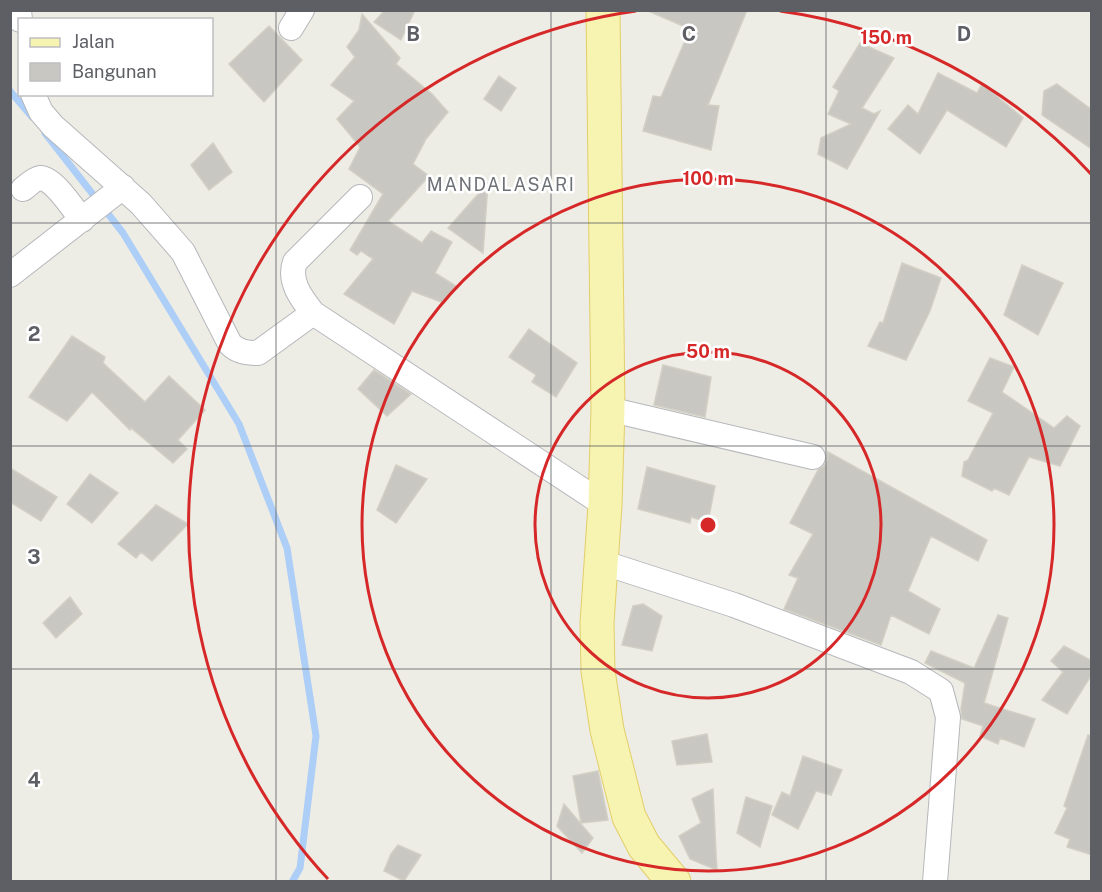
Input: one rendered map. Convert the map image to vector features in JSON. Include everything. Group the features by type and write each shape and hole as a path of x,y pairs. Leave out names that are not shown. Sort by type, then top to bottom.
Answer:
{"main road":[{"path":"603,10 608,409 605,506 597,623 598,671 615,768 629,817 644,846 674,882"}],"street":[{"path":"34,96 41,112 53,126 117,192 183,252 230,344 236,349 258,353 313,313"},
{"path":"23,189 37,178 44,178 57,188 84,217"},
{"path":"10,275 117,192"},
{"path":"360,197 295,262 292,271 295,282 300,296 313,313 605,506"},
{"path":"608,409 813,457"},
{"path":"601,562 734,605 911,672 940,691 948,717 935,882"}],"building":[{"path":"385,10 415,10 401,40 374,22"},
{"path":"646,10 747,10 708,105 719,106 711,150 643,131 653,96 661,97 690,29"},
{"path":"362,14 400,58 396,64 432,94 448,112 426,139 413,164 429,176 388,221 422,243 431,231 452,242 435,273 456,286 444,303 412,291 394,324 344,294 373,259 361,251 357,255 350,250 383,194 349,169 360,147 337,119 354,101 331,85 355,57 347,47 359,30"},
{"path":"269,26 302,60 264,102 229,64"},
{"path":"860,43 894,58 862,108 874,114 880,111 847,169 818,154 821,138 851,124 828,114 839,91 833,87"},
{"path":"938,73 977,93 982,84 1023,118 1006,147 947,110 920,154 888,129 908,105 918,114"},
{"path":"499,76 516,88 501,111 484,99"},
{"path":"1057,84 1092,110 1092,149 1042,115 1044,91"},
{"path":"213,143 232,172 209,190 191,165"},
{"path":"488,183 483,253 448,228"},
{"path":"902,263 941,278 930,311 906,360 868,346 880,322 883,323"},
{"path":"1022,265 1063,283 1038,335 1004,315"},
{"path":"529,329 577,363 556,397 532,382 536,375 509,357"},
{"path":"72,336 105,357 103,363 145,402 169,376 205,410 178,440 187,449 173,463 131,428 130,430 92,392 67,421 29,397"},
{"path":"990,358 1014,367 1002,392 1054,428 1067,416 1080,426 1060,466 1029,457 1009,495 994,488 992,491 962,476 964,462 968,460 993,413 968,401"},
{"path":"663,365 711,377 705,417 654,405"},
{"path":"374,370 411,394 387,416 358,389"},
{"path":"828,452 987,540 978,561 931,536 908,591 940,609 929,634 891,615 881,645 784,609 798,578 789,575 813,534 790,523 818,470 827,461"},
{"path":"396,465 427,479 396,523 377,510"},
{"path":"647,467 715,486 708,522 691,517 690,523 638,509"},
{"path":"10,468 57,497 41,521 10,502"},
{"path":"90,474 118,493 92,523 67,504"},
{"path":"156,505 188,524 152,561 141,552 136,558 118,544"},
{"path":"70,597 82,614 56,638 43,623"},
{"path":"643,604 662,616 652,651 622,645 633,606"},
{"path":"998,615 1008,618 984,703 1035,719 1024,747 1000,738 998,744 980,736 983,726 962,719 961,709 965,683 925,663 931,651 974,668"},
{"path":"1064,646 1092,661 1092,674 1067,714 1042,700 1063,672 1051,661"},
{"path":"707,734 712,762 677,765 672,741"},
{"path":"1088,735 1092,736 1092,855 1067,847 1070,839 1055,833 1067,808 1064,806"},
{"path":"803,756 842,770 831,795 816,791 798,829 772,815 782,792 790,796"},
{"path":"598,771 608,820 581,823 573,776"},
{"path":"713,789 717,870 690,859 679,836 701,823 692,799"},
{"path":"746,797 772,806 760,847 737,833"},
{"path":"564,804 593,838 582,853 557,826"},
{"path":"398,845 421,855 404,881 384,871 391,854"}],"waterway":[{"path":"10,91 32,117"},
{"path":"45,133 123,233 239,424 287,548 316,736 300,868 292,882"}],"district":[{"name":"MANDALASARI","path":"501,184"}]}
